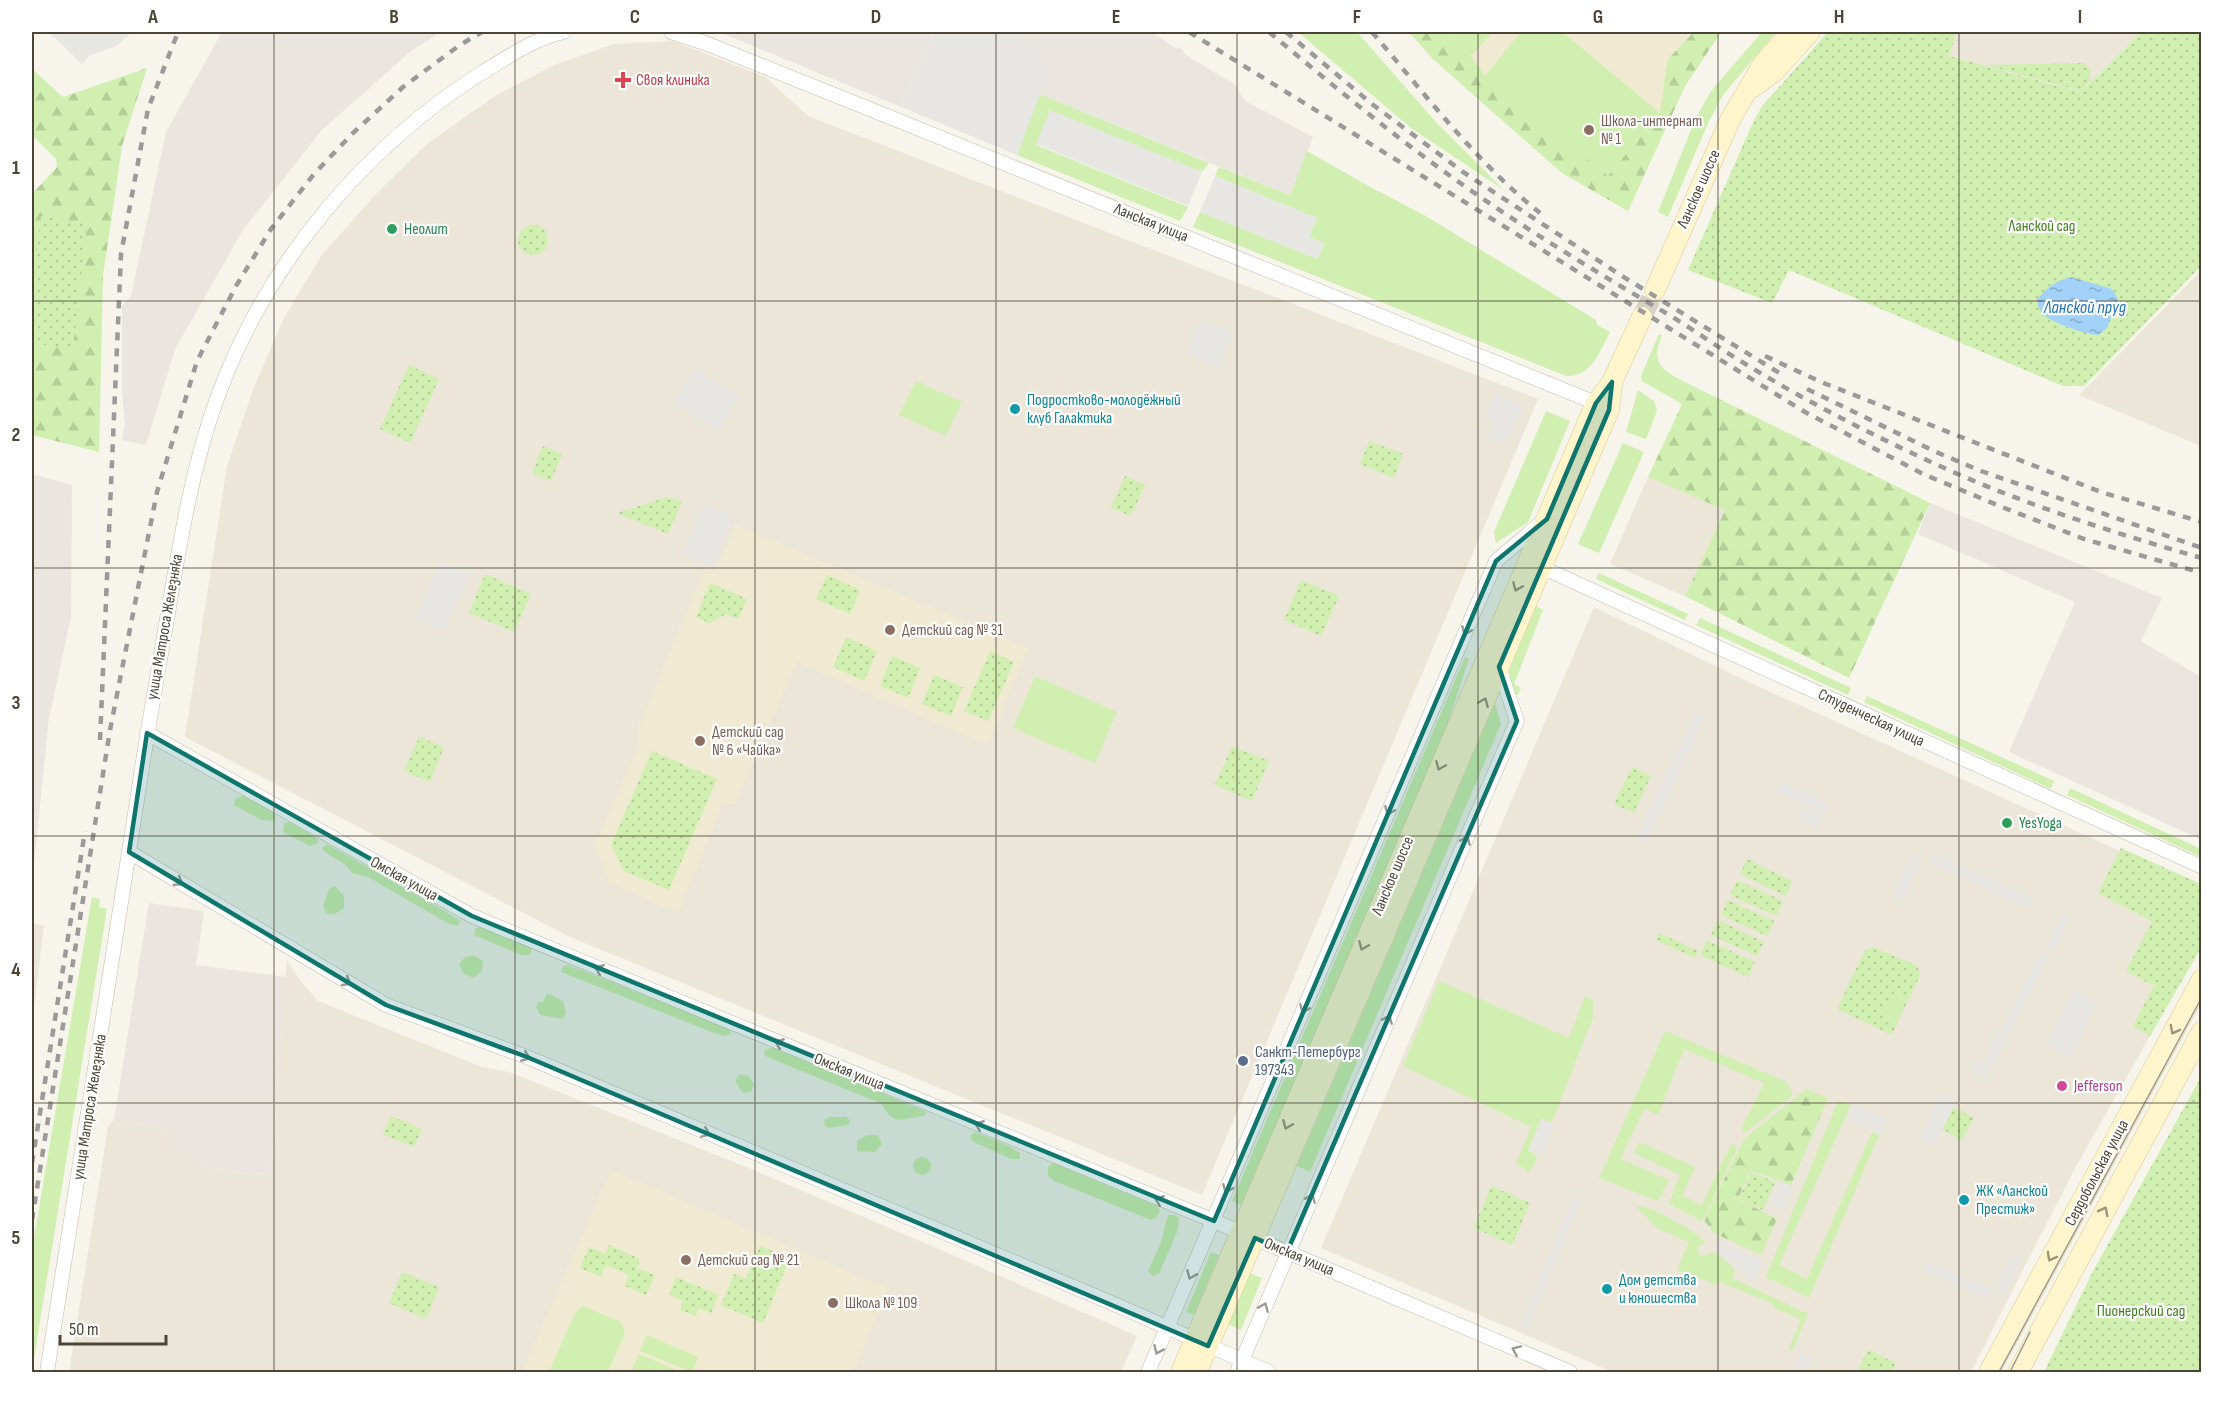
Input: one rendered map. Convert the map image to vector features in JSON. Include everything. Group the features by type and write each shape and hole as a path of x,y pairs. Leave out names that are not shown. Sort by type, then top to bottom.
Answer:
{"main road":[{"name":"Ланское шоссе","path":"1654,290 1731,118 1763,64 1791,32"},
{"name":"Ланское шоссе","path":"1748,91 1774,72 1810,32"},
{"name":"Ланское шоссе","path":"1248,1235 1596,404 1612,382 1642,317"},
{"name":"Ланское шоссе","path":"1180,1372 1201,1343 1498,668 1609,410 1612,382"},
{"name":"Сердобольская улица","path":"2202,979 2003,1344 2023,1367 2202,1030"},
{"name":"Ланское шоссе","path":"1197,1372 1201,1343"},
{"path":"1989,1372 2003,1344"}],"street":[{"name":"улица Матроса Железняка","path":"47,1372 147,733 185,513 220,389 251,319 291,254 339,195 408,127 468,82 516,52 556,32"},
{"name":"Ланская улица","path":"671,32 705,43 1596,404"},
{"path":"1148,1372 1496,561 1547,519"},
{"name":"Студенческая улица","path":"1541,567 2202,867"},
{"path":"1240,1367 1287,1252 1517,721 1498,668"},
{"name":"Омская улица","path":"147,733 472,916 1248,1235 1570,1372"},
{"path":"129,852 386,1005 526,1057 1097,1296 1201,1343 1240,1367 1269,1372"}],"highlighted area":[{"path":"1612,382 1609,410 1499,667 1517,721 1287,1252 1255,1238 1208,1346 527,1057 386,1005 129,852 147,733 472,916 1214,1221 1496,561 1547,519 1596,403"}],"shaded area":[{"path":"49,32 132,32 117,46 90,55 82,64"},
{"path":"222,32 441,32 411,51 321,131 243,230 175,349 146,445 122,440 125,425 122,391 122,306 131,296 166,132"},
{"path":"719,32 935,32 901,107"},
{"path":"935,32 1012,32 1040,53 1046,72 1045,81 1017,155 901,107"},
{"path":"1012,32 1145,32 1150,34 1151,32 1177,49 1178,47 1184,51 1183,53 1234,84 1245,101 1313,137 1290,195 1039,94 1045,81 1040,54"},
{"name":"Школа-интернат № 1","path":"1409,32 1721,32 1685,86 1628,211 1562,173 1433,59"},
{"path":"1957,32 2141,32 2081,92 1949,56"},
{"path":"673,41 765,77 808,116 1538,399 1202,1195 570,937 185,737 227,466 254,387 284,318 321,256 376,194 427,144 495,96 554,65 614,44"},
{"path":"1050,110 1202,172 1188,206 1036,144"},
{"path":"1215,176 1317,218 1309,237 1325,243 1318,259 1200,212"},
{"path":"2201,271 2201,446 2079,395"},
{"path":"1201,319 1234,332 1219,368 1186,354"},
{"path":"695,368 740,396 719,431 673,402"},
{"path":"1495,393 1524,407 1506,445 1487,437 1493,422 1484,418"},
{"path":"32,474 72,485 71,617 49,718 32,881"},
{"path":"1648,477 1725,510 1685,596 1610,564"},
{"path":"1930,503 2162,598 2141,641 2201,677 2200,839 2009,752 2075,602 1918,534"},
{"path":"703,504 734,517 713,567 682,554"},
{"path":"735,525 1028,648 988,745 797,662 735,804 723,803 678,913 609,883 595,845 639,744 637,731 705,567 716,571"},
{"path":"441,560 470,573 444,631 415,618"},
{"path":"1594,607 1738,677 2201,888 2201,946 2074,1170 1971,1372 1613,1372 1321,1248"},
{"path":"1695,711 1706,716 1646,845 1635,840"},
{"path":"1780,781 1829,804 1824,814 1775,792"},
{"path":"1802,808 1823,817 1817,829 1797,819"},
{"path":"1933,852 2033,898 2029,909 1929,863"},
{"path":"1911,854 1922,859 1903,901 1892,896"},
{"path":"149,903 204,911 196,965 286,977 271,1173 253,1174 198,1167 189,1155 170,1152 171,1130 114,1119"},
{"path":"2061,912 2070,917 2055,950 2046,946"},
{"path":"32,924 44,925 32,1025"},
{"path":"2042,950 2051,955 1986,1078 1969,1069 1974,1060 1981,1064"},
{"path":"287,960 299,979 318,1001 482,1067 509,1072 746,1167 1137,1336 1121,1372 69,1372 108,1127 114,1119 171,1130 198,1167 253,1174 271,1173"},
{"path":"2074,989 2098,1002 2071,1059 2045,1045"},
{"path":"1941,1092 1957,1100 1935,1145 1918,1140"},
{"path":"1854,1104 1889,1118 1882,1135 1847,1119"},
{"path":"1541,1120 1555,1124 1542,1156 1530,1149"},
{"path":"616,1172 889,1289 853,1372 522,1372 608,1176"},
{"path":"1780,1181 1794,1188 1785,1210 1770,1205"},
{"path":"1573,1196 1582,1198 1528,1330 1519,1327"},
{"path":"1720,1239 1763,1261 1754,1282 1714,1250"},
{"path":"2012,1254 2023,1259 2005,1295 1994,1290 1988,1299 1921,1270 1928,1261 1994,1289"},
{"path":"1801,1352 1814,1357 1807,1372 1793,1372"}],"green space":[{"path":"1298,32 1357,32 1435,121 1504,190 1411,128"},
{"path":"1409,32 1445,32 1471,56 1485,76 1608,176 1660,113 1668,59 1694,32 1721,32 1685,86 1628,211 1562,173 1433,59"},
{"path":"1445,32 1493,32 1471,56"},
{"path":"1521,32 1562,32 1660,113 1608,176 1485,76"},
{"path":"1762,32 1776,32 1723,95 1708,123 1668,217 1658,212 1695,120 1711,91"},
{"name":"Ланской сад","path":"1828,32 1957,32 1949,56 2081,92 2141,32 2201,32 2201,266 2084,386 2063,386 1789,270 1772,303 1688,270 1754,120 1763,105"},
{"path":"2084,63 2090,69 2090,81 2081,91 1986,65"},
{"path":"147,68 122,146 103,276 99,452 32,435 32,194 57,167 56,159 32,135 32,69 63,97"},
{"path":"1039,94 1209,163 1202,172 1050,111 1036,145 1188,207 1180,221 1017,155"},
{"path":"1307,151 1424,215 1596,320 1597,325 1610,332 1594,362 1582,372 1566,376 1193,227 1200,212 1318,259 1309,237 1317,218 1215,176 1219,167 1290,195"},
{"path":"41,216 87,224 73,350 32,343 32,291"},
{"path":"533,225 544,229 548,240 544,251 533,255 522,251 518,240 522,229"},
{"path":"1659,334 1662,335 1657,354 1662,367 1691,385 1682,404 1642,381 1641,376"},
{"path":"409,365 439,379 410,443 380,429"},
{"path":"916,381 962,402 946,436 899,415"},
{"path":"1691,385 1930,503 1849,678 1685,596 1725,510 1648,477"},
{"path":"1638,390 1654,401 1657,411 1646,439 1626,432"},
{"path":"1546,411 1570,421 1528,522 1496,543 1494,532"},
{"path":"1369,441 1403,454 1394,478 1360,464"},
{"path":"1623,443 1644,452 1599,553 1578,544"},
{"path":"543,446 562,454 551,481 532,473"},
{"path":"1125,476 1145,485 1131,516 1111,508"},
{"path":"668,497 682,502 668,534 617,513"},
{"path":"1599,573 1688,614 1685,620 1596,579"},
{"path":"485,574 531,594 514,632 469,613"},
{"path":"827,575 860,590 850,614 816,599"},
{"path":"1301,580 1339,596 1321,636 1284,620"},
{"path":"710,583 747,599 738,619 726,614 709,623 696,617"},
{"path":"1536,606 1543,610 1514,684 1521,688 1518,695 1512,692 1509,671"},
{"path":"1700,618 1851,688 1848,695 1696,625"},
{"path":"846,637 877,651 864,681 833,667"},
{"path":"990,651 1014,662 988,721 964,711"},
{"path":"892,656 920,668 908,698 880,686"},
{"path":"1465,657 1469,659 1445,732 1241,1205 1232,1201"},
{"path":"934,675 963,687 951,716 922,704"},
{"path":"1035,676 1117,712 1095,763 1013,728"},
{"path":"1867,696 2054,781 2051,789 1864,702"},
{"path":"1495,703 1501,724 1310,1172 1297,1166"},
{"path":"419,737 444,747 430,782 404,771"},
{"path":"1232,746 1269,761 1252,801 1215,785"},
{"path":"652,751 717,779 669,890 624,871 611,845"},
{"path":"1632,767 1651,776 1634,813 1614,804"},
{"path":"2070,788 2201,849 2201,857 2067,795"},
{"path":"244,795 272,811 276,817 273,821 261,820 234,805 235,799"},
{"path":"290,822 318,839 318,843 310,846 283,832 284,823"},
{"path":"327,844 450,914 460,921 458,926 449,924 368,877 352,873 322,848"},
{"path":"2121,848 2201,884 2201,948 2150,1036 2133,1026 2154,986 2126,971 2152,921 2098,893"},
{"path":"1747,859 1792,881 1786,896 1740,874"},
{"path":"1737,880 1783,901 1776,916 1730,895"},
{"path":"335,886 344,896 344,908 335,914 327,914 323,906 329,889"},
{"path":"92,897 100,899 99,907 107,909 32,1371 32,1249"},
{"path":"1728,900 1774,921 1767,936 1721,915"},
{"path":"1718,920 1764,942 1757,956 1711,935"},
{"path":"480,926 532,948 530,955 521,955 474,935 475,929"},
{"path":"1659,933 1698,951 1695,958 1656,940"},
{"path":"1707,940 1755,962 1748,977 1700,955"},
{"path":"1873,947 1917,966 1920,975 1892,1035 1837,1009 1865,950","holes":["1895,991 1907,997 1893,1025 1882,1020"]},
{"path":"473,955 483,961 482,971 473,978 463,973 459,964 465,957"},
{"path":"568,965 730,1029 731,1034 725,1036 714,1033 561,972 563,966"},
{"path":"1439,981 1569,1038 1585,996 1593,1000 1593,1017 1552,1122 1541,1119 1528,1150 1537,1156 1530,1172 1516,1164 1531,1127 1403,1066"},
{"path":"1895,991 1907,996 1893,1026 1882,1020"},
{"path":"547,993 563,1001 566,1012 563,1019 540,1015 536,1007 538,1002 543,1002"},
{"path":"1665,1031 1787,1082 1793,1095 1745,1133 1741,1129 1764,1083 1684,1049 1658,1115 1644,1109 1620,1159 1669,1180 1658,1201 1599,1178"},
{"path":"772,1047 927,1112 924,1116 904,1119 890,1116 882,1104 765,1056 764,1051"},
{"path":"739,1075 748,1075 754,1084 751,1092 743,1093 735,1081"},
{"name":"Пионерский сад","path":"2201,1077 2201,1372 2044,1372 2092,1273"},
{"path":"1806,1089 1828,1098 1791,1185 1750,1170 1738,1199 1777,1219 1761,1255 1714,1233 1704,1220 1744,1139"},
{"path":"1838,1101 1851,1105 1779,1265 1807,1279 1872,1132 1879,1135 1809,1298 1766,1277"},
{"path":"1953,1107 1974,1118 1962,1140 1942,1129"},
{"path":"391,1116 422,1129 414,1147 383,1134"},
{"path":"847,1117 850,1121 848,1125 828,1128 824,1125 825,1119"},
{"path":"975,1132 1009,1146 1020,1153 1020,1159 1011,1159 972,1141 970,1136"},
{"path":"867,1135 878,1135 882,1144 875,1152 857,1151 857,1141"},
{"path":"1639,1142 1695,1167 1682,1196 1702,1205 1731,1144 1738,1146 1702,1221 1669,1204 1680,1175 1634,1153"},
{"path":"922,1157 928,1160 931,1166 928,1172 922,1175 916,1172 913,1166 916,1160"},
{"path":"1053,1163 1157,1206 1160,1211 1157,1217 1151,1220 1054,1181 1048,1176 1048,1167"},
{"path":"1751,1172 1775,1182 1763,1210 1739,1199"},
{"path":"1491,1186 1530,1203 1512,1245 1474,1228"},
{"path":"1639,1205 1660,1213 1694,1232 1706,1243 1697,1246 1700,1256 1715,1252 1735,1269 1732,1278 1808,1314 1792,1351 1789,1349 1801,1319 1774,1308 1774,1304 1720,1282 1718,1285 1677,1270 1689,1242 1657,1228 1637,1207"},
{"path":"1168,1215 1175,1215 1179,1218 1178,1230 1159,1274 1153,1276 1148,1271 1161,1242"},
{"path":"609,1245 640,1259 637,1268 655,1275 646,1295 625,1286 629,1275 606,1265 601,1277 580,1268 589,1247 605,1254"},
{"path":"760,1246 790,1258 763,1323 721,1305 734,1274 746,1279"},
{"path":"1211,1252 1219,1255 1194,1315 1186,1312"},
{"path":"402,1272 439,1287 426,1319 389,1303"},
{"path":"1249,1273 1262,1278 1241,1330 1228,1324"},
{"path":"676,1277 719,1295 711,1313 699,1308 696,1316 680,1310 683,1301 669,1295"},
{"path":"583,1306 621,1322 625,1333 608,1372 549,1372 575,1313"},
{"path":"647,1335 698,1357 692,1372 640,1351"},
{"path":"1868,1350 1896,1363 1892,1372 1857,1372"},
{"path":"639,1354 681,1372 631,1372"}],"water":[{"name":"Ланской пруд","path":"2071,277 2112,289 2118,299 2107,328 2098,335 2058,323 2039,309 2037,300 2044,292 2056,283"}],"tunnel":[{"path":"1642,317 1655,290"}],"tram line":[{"path":"1999,1372 2202,997"},
{"path":"2010,1372 2030,1332"}],"railway":[{"path":"100,740 121,254 148,109 178,32"},
{"path":"32,1220 110,730 157,492 197,361 236,286 271,229 314,174 353,133 403,87 460,45 482,32"},
{"path":"1189,32 1805,412 1923,474 2002,507 2084,539 2202,573"},
{"path":"1269,32 1384,126 1482,198 1786,388 1882,439 1964,477 2098,527 2202,558"},
{"path":"1286,32 1372,104 1463,172 1622,276 1781,374"},
{"path":"1372,32 1473,150 1540,213"},
{"path":"1765,356 1821,382 2101,492 2202,522"},
{"path":"1807,389 1936,452 1981,471 2202,548"},
{"path":"32,1163 85,831"}],"place":[{"name":"Своя клиника","path":"623,80"},
{"name":"Школа-интернат № 1","path":"1589,130"},
{"name":"Неолит","path":"392,229"},
{"name":"Подростково-молодёжный клуб Галактика","path":"1015,409"},
{"name":"Детский сад № 31","path":"890,630"},
{"name":"Детский сад № 6 «Чайка»","path":"700,741"},
{"name":"YesYoga","path":"2007,823"},
{"name":"Санкт-Петербург 197343","path":"1243,1061"},
{"name":"Jefferson","path":"2062,1086"},
{"name":"ЖК «Ланской Престиж»","path":"1964,1200"},
{"name":"Детский сад № 21","path":"686,1260"},
{"name":"Дом детства и юношества","path":"1607,1289"},
{"name":"Школа № 109","path":"833,1303"}]}
